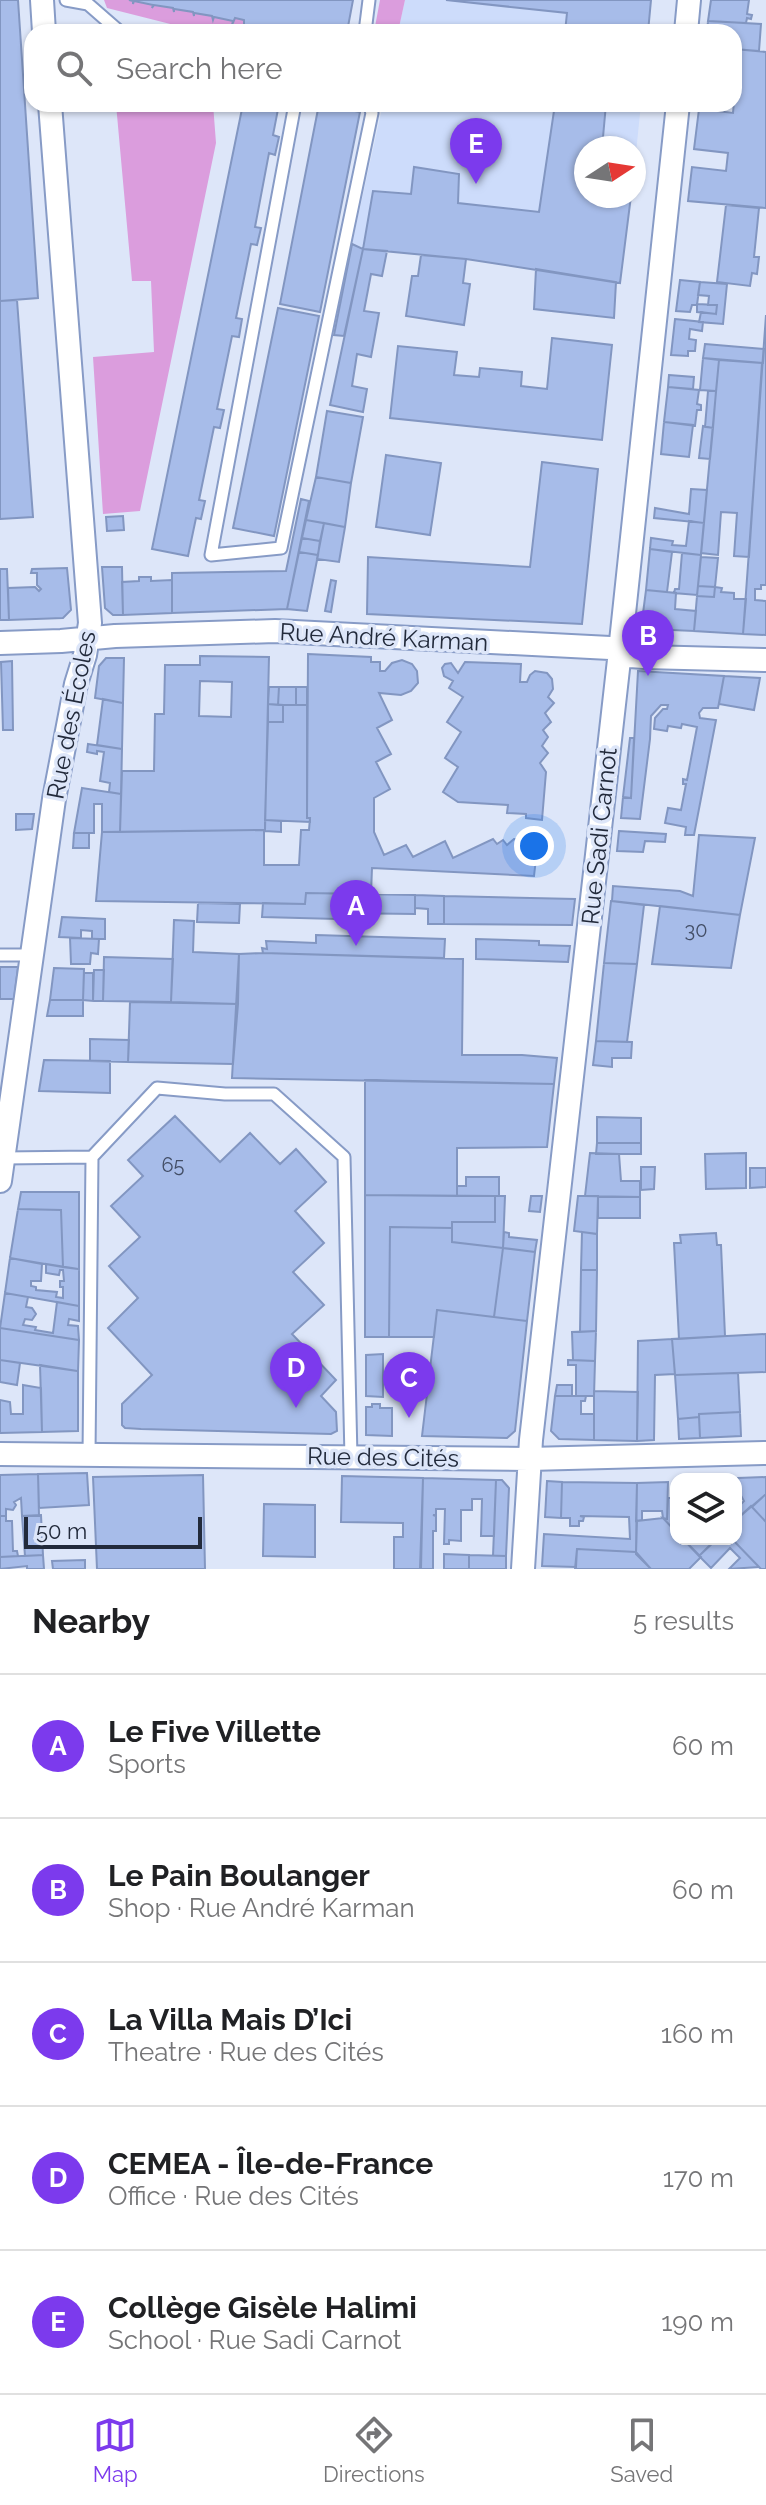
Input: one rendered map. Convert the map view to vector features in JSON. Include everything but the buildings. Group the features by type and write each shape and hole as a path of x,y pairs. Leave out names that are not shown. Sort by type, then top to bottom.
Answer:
{"street":[{"path":"42,0 44,24"},
{"path":"687,24 689,0"},
{"name":"Rue des Écoles","path":"0,1181 54,799 76,684 89,638 90,616 51,112"},
{"name":"Rue Sadi Carnot","path":"523,1569 529,1459 677,112"},
{"name":"Rue André Karman","path":"0,643 275,631 599,648 644,657 766,660"},
{"name":"Rue des Cités","path":"0,1454 529,1459 766,1453"}],"lane":[{"path":"66,0 88,2 111,24"},
{"path":"366,24 369,0"},
{"path":"294,112 211,555 281,548 372,112"},
{"path":"0,955 31,955"},
{"path":"89,1455 92,1157 157,1088 225,1094 274,1094 344,1157 351,1457"},
{"path":"3,1145 92,1157"}],"shaded area":[{"path":"104,0 129,0 133,4 134,1 153,5 153,8 154,5 173,8 173,12 174,9 193,12 193,16 194,13 212,16 213,20 214,17 233,21 233,24 170,24 107,8"},
{"path":"380,0 405,0 400,24 376,24"},
{"path":"405,0 651,0 649,24 400,24"},
{"path":"235,18 244,20 244,24 233,24"},
{"path":"117,112 214,112 216,143 140,511 103,514 93,357 154,352 151,281 132,281"},
{"path":"381,112 640,112 638,136 574,136 574,204 487,261 363,249 352,244"}],"place":[{"name":"Collège Gisèle Halimi","path":"476,184"},
{"name":"Le Pain Boulanger","path":"648,676"},
{"name":"Le Five Villette","path":"356,946"},
{"name":"CEMEA - Île-de-France","path":"296,1408"},
{"name":"La Villa Mais D’Ici","path":"409,1418"}]}
